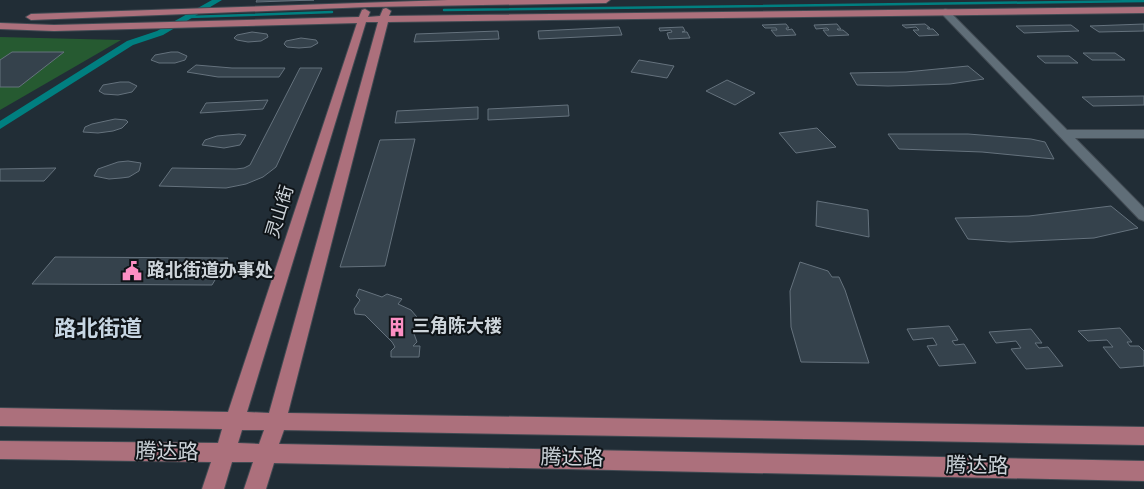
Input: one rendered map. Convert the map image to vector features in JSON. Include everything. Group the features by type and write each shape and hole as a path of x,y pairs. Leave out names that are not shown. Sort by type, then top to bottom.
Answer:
{"main road":[{"path":"0,18 368,2 606,0"},
{"name":"灵山街","path":"213,489 361,19 368,2"},
{"path":"255,489 277,420 388,2"},
{"path":"0,26 54,28 361,19 1144,10"},
{"name":"腾达路","path":"0,417 277,420 1144,436"},
{"name":"腾达路","path":"0,450 266,453 1144,471"}],"street":[{"path":"945,12 1144,216"},
{"path":"1064,134 1144,134"}],"green space":[{"path":"0,37 121,40 0,110"}],"building":[{"path":"257,0 314,0 256,2"},
{"path":"786,24 789,28 786,28 787,30 792,29 796,35 776,36 771,30 777,30 776,28 765,28 762,25"},
{"path":"837,24 841,29 838,30 843,30 849,35 828,36 823,30 829,30 827,28 816,29 814,25"},
{"path":"925,24 930,28 928,29 933,29 939,35 919,36 913,30 919,30 916,27 906,28 902,25"},
{"path":"1144,24 1144,31 1099,32 1090,26"},
{"path":"1071,25 1079,31 1024,33 1016,26"},
{"path":"619,27 622,35 539,39 538,31"},
{"path":"683,27 685,31 682,32 687,32 690,38 669,39 667,33 672,32 671,30 660,31 659,28"},
{"path":"498,31 499,39 414,42 416,34"},
{"path":"252,32 267,34 268,37 261,41 248,42 234,38 237,35"},
{"path":"301,38 316,40 318,43 311,47 299,48 287,47 284,44 286,41"},
{"path":"12,52 64,52 19,87 0,87 0,60"},
{"path":"178,52 187,56 185,60 175,63 159,63 151,60 155,55"},
{"path":"1083,53 1115,53 1125,60 1092,60"},
{"path":"1037,56 1069,56 1078,63 1045,63"},
{"path":"639,60 674,66 667,78 631,72"},
{"path":"196,65 232,68 285,68 279,77 218,77 187,72"},
{"path":"968,66 984,79 950,84 857,85 850,73 906,72"},
{"path":"300,68 322,68 276,167 263,177 246,184 226,188 159,186 172,168 236,169 250,165"},
{"path":"727,80 755,93 735,105 706,91"},
{"path":"129,82 137,86 132,92 118,95 104,94 99,91 103,85"},
{"path":"1144,96 1144,105 1093,106 1082,97"},
{"path":"268,100 263,109 200,113 206,103"},
{"path":"568,105 569,116 488,120 488,109"},
{"path":"478,107 478,119 395,123 397,111"},
{"path":"115,119 128,122 122,128 113,131 83,132 85,127 92,124"},
{"path":"817,128 836,147 796,153 779,133"},
{"path":"888,134 968,134 1031,139 1045,142 1054,159 982,152 899,149"},
{"path":"246,135 240,145 224,148 202,145 205,140 217,136"},
{"path":"415,139 385,266 340,267 380,140"},
{"path":"118,162 141,163 139,171 129,177 109,179 94,176 98,169"},
{"path":"56,168 44,181 0,181 0,169"},
{"path":"817,201 868,210 869,237 816,226"},
{"path":"1111,206 1138,228 1094,238 1010,242 968,239 955,218 1029,216"},
{"name":"路北街道办事处","path":"55,257 228,258 212,285 32,284"},
{"path":"800,262 828,271 832,277 839,277 869,363 801,362 791,327 790,291"},
{"name":"三角陈大楼","path":"359,289 382,297 387,294 402,299 398,304 411,310 422,323 413,331 417,342 413,346 420,346 419,357 391,357 391,351 395,347 392,342 365,315 355,314 354,309 360,300 356,296"},
{"path":"949,326 958,340 952,341 955,345 964,344 976,363 939,366 927,346 937,345 933,338 913,340 907,329"},
{"path":"1120,328 1132,342 1127,342 1130,346 1139,346 1144,351 1144,366 1120,368 1103,347 1113,347 1107,340 1088,341 1078,331"},
{"path":"1031,329 1042,343 1035,343 1039,348 1048,347 1063,366 1026,369 1011,349 1021,348 1016,341 996,343 989,332"}],"waterway":[{"path":"0,126 130,43 160,33 218,0"},
{"path":"444,10 1144,1"},
{"path":"188,17 332,12"}],"place":[{"name":"路北街道办事处","path":"132,271"},
{"name":"三角陈大楼","path":"397,327"}],"district":[{"name":"路北街道","path":"98,330"}]}
